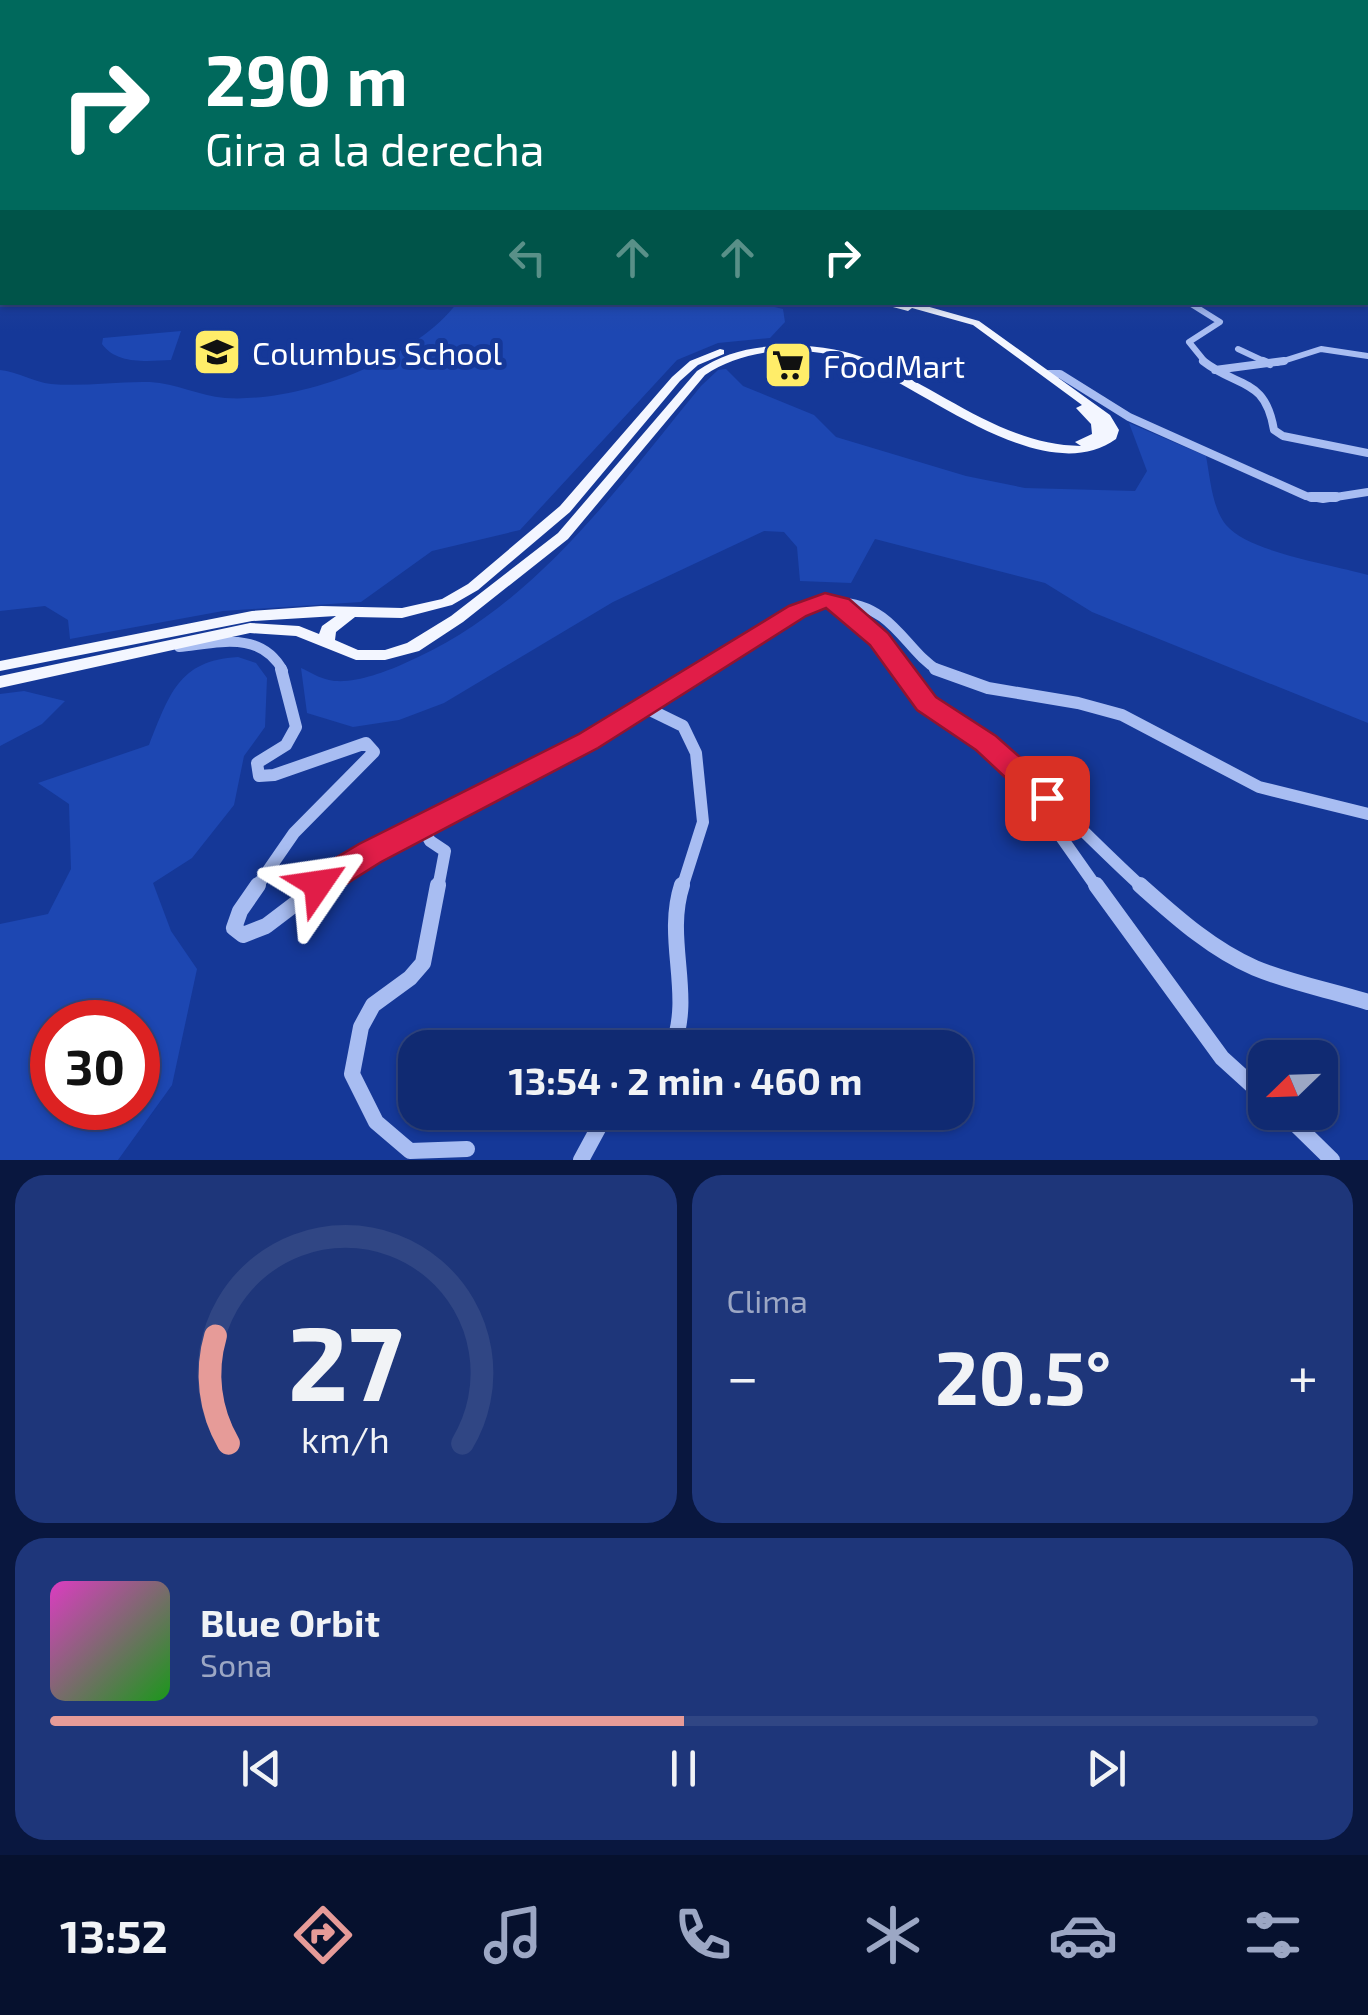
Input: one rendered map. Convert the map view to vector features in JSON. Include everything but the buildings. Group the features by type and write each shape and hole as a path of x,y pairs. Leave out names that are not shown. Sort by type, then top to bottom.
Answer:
{"main road":[{"path":"0,666 252,616 416,611 461,596 565,510 684,370 729,349 776,343 844,350 888,364 1039,440 1071,444 1097,436 1098,424 1082,408 976,332 943,316 892,305"},
{"path":"0,682 140,649 268,627 298,631 344,653 371,656 412,647 434,635 563,536 702,373 725,358 783,348 830,352 872,364 1003,432 1037,445 1085,449 1110,439 1113,430 1106,417 976,323 911,305"},
{"path":"326,644 328,630 354,611"},
{"path":"416,611 432,620 434,635"}],"street":[{"path":"1193,305 1220,322 1189,342 1211,368 1269,402 1274,430 1282,437 1368,453"},
{"path":"1211,368 1270,365 1322,349 1368,356"},
{"path":"1238,350 1270,365"},
{"path":"1049,374 1060,374 1129,417 1306,496 1323,499 1368,492"},
{"path":"140,649 244,641 271,651 284,666 297,726 290,742 257,764 258,776 274,775 366,743 374,752 294,833 240,911 235,922 236,933 242,935 266,926 344,867 588,741 798,611 836,598 862,605 898,631 922,661 942,673 1012,694 1118,713 1274,793 1324,808 1368,814"},
{"path":"825,600 840,604 879,639 926,704 986,743 1166,906 1236,959 1368,1002"},
{"path":"642,706 690,729 702,800 703,824 677,896 674,924 681,1008 676,1030"},
{"path":"1047,798 1046,814 1181,1006 1222,1058 1248,1082"},
{"path":"422,826 430,841 445,851 422,962 410,978 373,1005 361,1027 352,1074 376,1122 410,1151 467,1148"},
{"path":"581,1160 597,1130"},
{"path":"1301,1130 1332,1160"}],"shaded area":[{"path":"455,305 766,305 783,309 785,322 770,338 718,343 677,360 520,530 432,551 361,602 223,611 70,639 68,620 45,606 0,611 0,370 51,384 150,382 215,397 254,398 319,386 352,374 412,343"},
{"path":"181,331 171,360 124,359 102,344 103,338"},
{"path":"726,369 743,386 814,415 836,437 966,476 1025,488 1135,491 1147,471 1129,423 1206,456 1218,510 1237,535 1272,550 1368,575 1368,723 1092,612 1045,583 875,539 851,583 800,581 797,547 784,532 764,531 613,602 444,703 399,720 353,727 307,713 301,668 329,680 347,681 386,671 450,641 531,580 603,506 701,386 718,370"},
{"path":"238,657 256,663 267,678 265,727 244,756 234,805 192,858 153,883 171,931 197,969 172,1085 160,1102 160,1000 30,1000 30,1130 140,1130 118,1160 0,1160 0,924 48,914 71,869 69,804 38,783 149,745 170,696 189,673 202,665"},
{"path":"24,691 65,701 42,724 0,746 0,694"}],"place":[{"name":"Columbus School","path":"217,352"},
{"name":"FoodMart","path":"788,365"}],"route":[{"path":"318,884 370,853 588,741 798,611 825,600 840,604 879,639 926,704 986,743 1047,798"}]}
